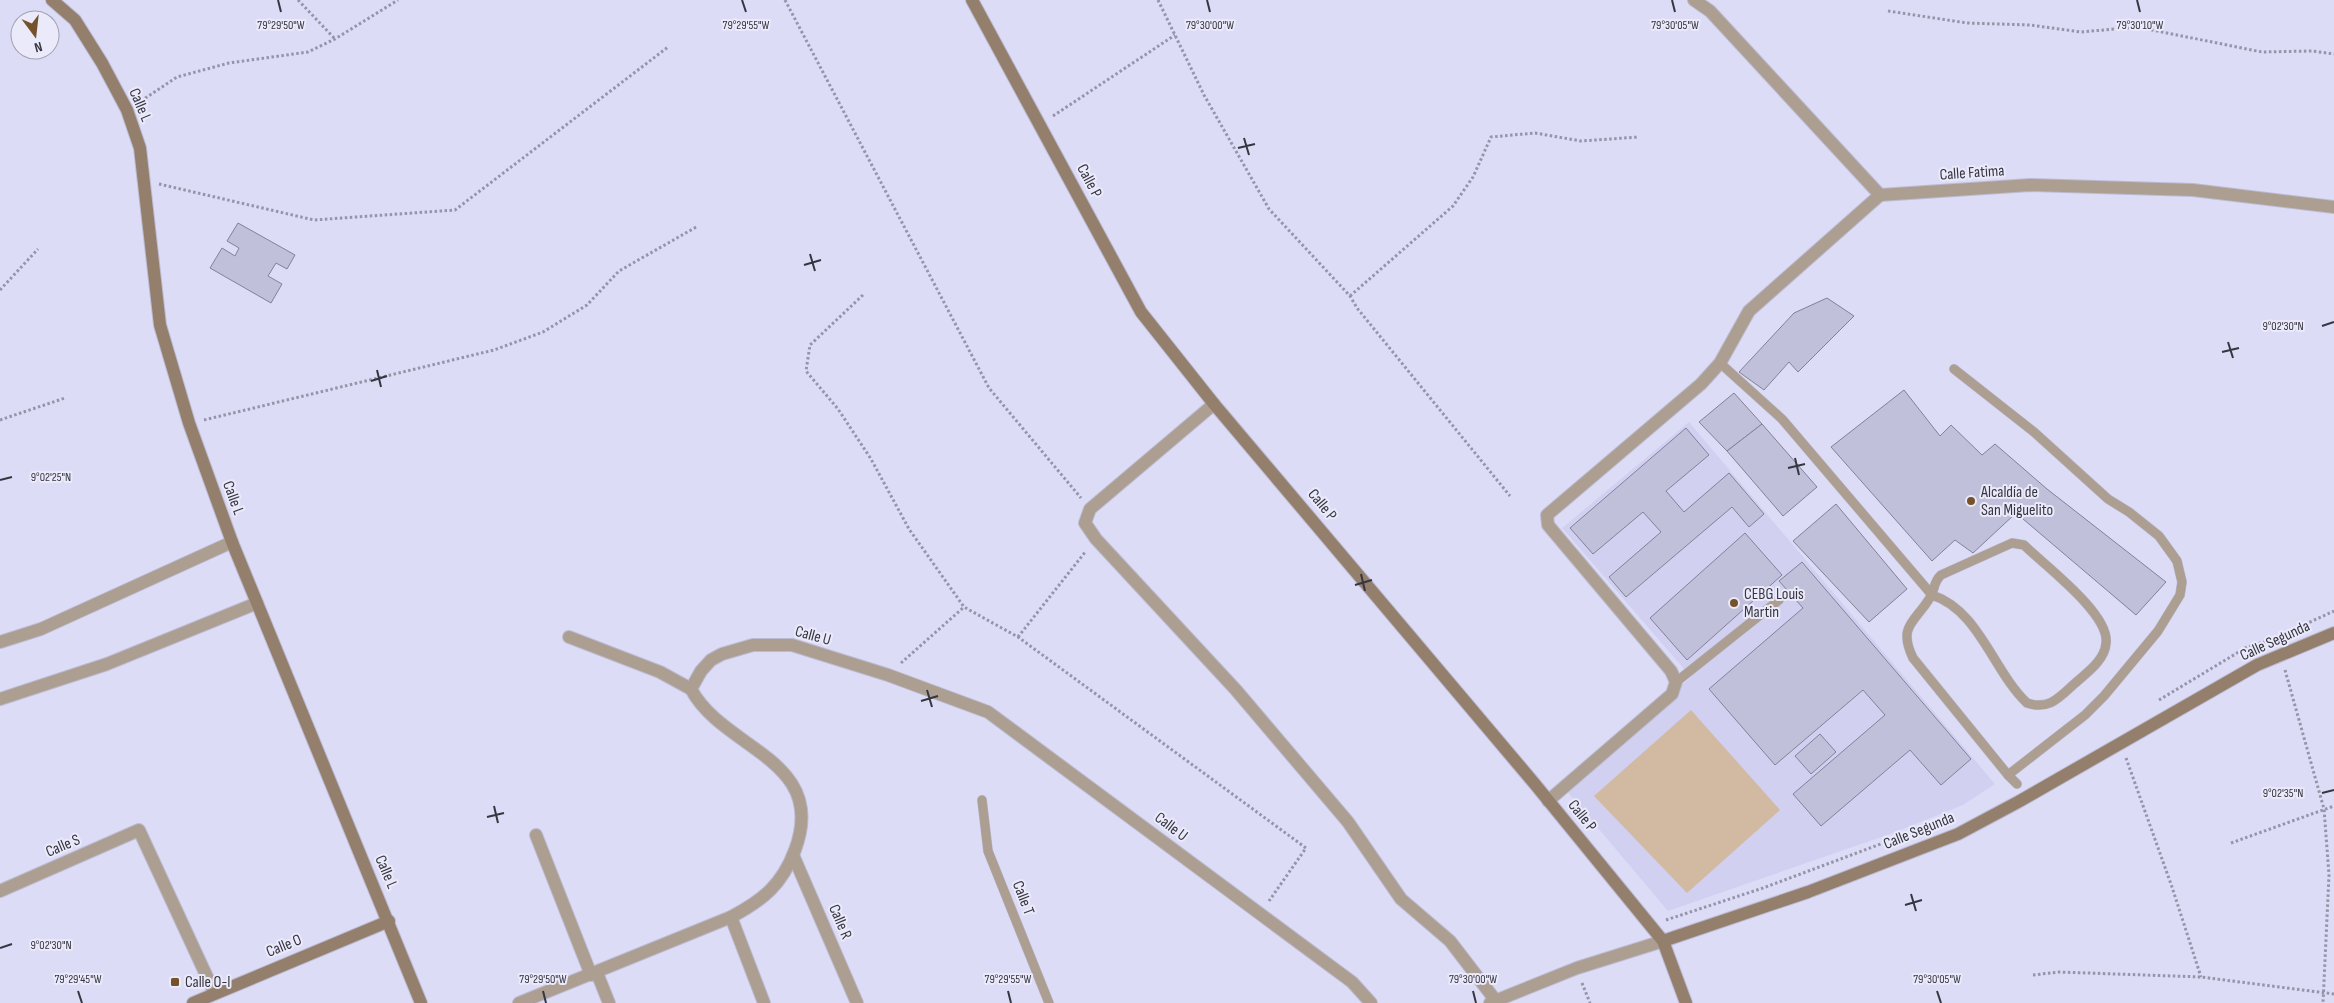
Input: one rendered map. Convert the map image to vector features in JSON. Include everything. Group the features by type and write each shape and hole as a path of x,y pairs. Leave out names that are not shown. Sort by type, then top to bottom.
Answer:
{"street":[{"name":"Calle L","path":"52,0 75,20 102,63 127,110 140,148 160,325 189,423 232,542 421,1003"},
{"name":"Calle P","path":"972,0 1140,312 1214,404 1548,800 1663,941 1686,1003"},
{"path":"1548,800 1672,694 1676,682 1671,671 1548,525 1547,515 1700,384 1720,363 1749,311 1880,195 1710,11 1694,0"},
{"name":"Calle Fatima","path":"1880,195 2030,185 2193,190 2334,207"},
{"path":"1214,404 1090,509 1085,523 1096,539 1236,690 1348,822 1401,899 1450,941 1493,1002"},
{"path":"0,642 41,629 232,542"},
{"path":"0,700 107,664 258,604"},
{"name":"Calle Segunda","path":"1493,1002 1577,968 1808,892 1958,834 2280,654 2334,633"},
{"path":"520,1003 731,917 756,904 770,892 793,855 802,831 803,815 799,799 791,782 772,762 710,715 700,705 691,689 660,672 569,637"},
{"name":"Calle U","path":"691,689 701,671 711,660 722,654 753,645 792,645 888,675 988,712 1352,982 1371,1003"},
{"name":"Calle S","path":"0,890 139,830 214,992"},
{"path":"536,835 594,974 609,1003"},
{"name":"Calle R","path":"793,855 857,1003"},
{"path":"731,917 764,1003"},
{"name":"Calle O","path":"192,1003 214,992 389,921"}],"lane":[{"path":"1720,363 1782,418 1932,594 1946,599 1965,616 2021,698 2027,703 2036,706 2055,702 2093,667 2103,653 2107,642 2104,628 2093,610 2024,545 2012,542 1941,575 1935,580 1932,594 1906,629 1905,638 1913,658 2008,776 2017,784"},
{"path":"1954,370 2034,432 2108,499 2159,536 2177,561 2182,582 2180,594 2158,631 2104,696 2085,715 2008,776"},
{"path":"1676,682 1779,600"},
{"name":"Calle T","path":"982,800 988,851 1049,1003"}],"path":[{"path":"298,0 334,39"},
{"path":"127,110 177,77 229,63 308,52 334,39 398,0"},
{"path":"785,0 989,388 1090,509"},
{"path":"1158,0 1204,95 1269,209 1350,296 1357,308 1510,496"},
{"path":"1888,11 1967,23 2030,25 2081,32 2137,27 2262,52 2334,54"},
{"path":"1041,125 1175,35"},
{"path":"144,180 314,220 455,210 668,48"},
{"path":"1350,296 1453,206 1473,176 1491,137 1535,133 1581,141 1639,137"},
{"path":"189,423 494,350 543,332 586,305 619,271 698,226"},
{"path":"0,290 38,249"},
{"path":"863,295 810,345 806,371 838,409 871,459 909,530 964,607 1018,637 1306,848 1260,914"},
{"path":"0,420 65,398"},
{"path":"1018,637 1096,539"},
{"path":"888,675 964,607"},
{"path":"2157,702 2247,647 2271,640 2334,611"},
{"path":"2271,640 2280,654 2324,810 2329,875 2323,1003"},
{"path":"2123,750 2172,887 2201,978"},
{"path":"2232,843 2334,806"},
{"path":"1664,920 1763,888 1892,840"},
{"path":"1577,968 1590,1003"},
{"path":"2034,974 2059,972 2201,978 2334,994"}],"shaded area":[{"name":"CEBG Louis Martin","path":"1689,422 1995,784 1963,805 1893,833 1668,911 1565,789 1691,677 1562,528"},
{"path":"1691,710 1780,810 1687,893 1594,796"}],"building":[{"path":"238,223 295,255 287,269 276,263 268,276 282,284 271,303 210,268 222,248 235,256 239,248 227,241"},
{"path":"1827,298 1854,316 1798,372 1789,362 1764,390 1739,372 1794,313"},
{"name":"Alcaldía de San Miguelito","path":"1904,390 1940,436 1951,425 1982,455 1995,444 2047,489 2166,582 2136,615 2016,513 1973,553 1955,540 1932,561 1831,447"},
{"path":"1734,393 1762,424 1727,451 1699,422"},
{"path":"1762,424 1817,487 1783,516 1727,451"},
{"path":"1686,428 1709,455 1666,491 1684,512 1729,473 1764,514 1749,527 1732,507 1626,597 1609,577 1661,532 1643,512 1593,554 1570,528"},
{"path":"1836,504 1907,589 1869,622 1793,541"},
{"path":"1745,533 1782,575 1687,660 1650,618"},
{"path":"1802,562 1971,759 1941,785 1910,750 1821,826 1793,794 1885,715 1863,690 1775,765 1709,689 1803,608 1779,581"},
{"path":"1820,734 1836,752 1811,774 1795,756"}],"place":[{"name":"Alcaldía de San Miguelito","path":"1971,501"},
{"name":"CEBG Louis Martin","path":"1734,603"},
{"name":"Calle O-I","path":"175,982"}]}
